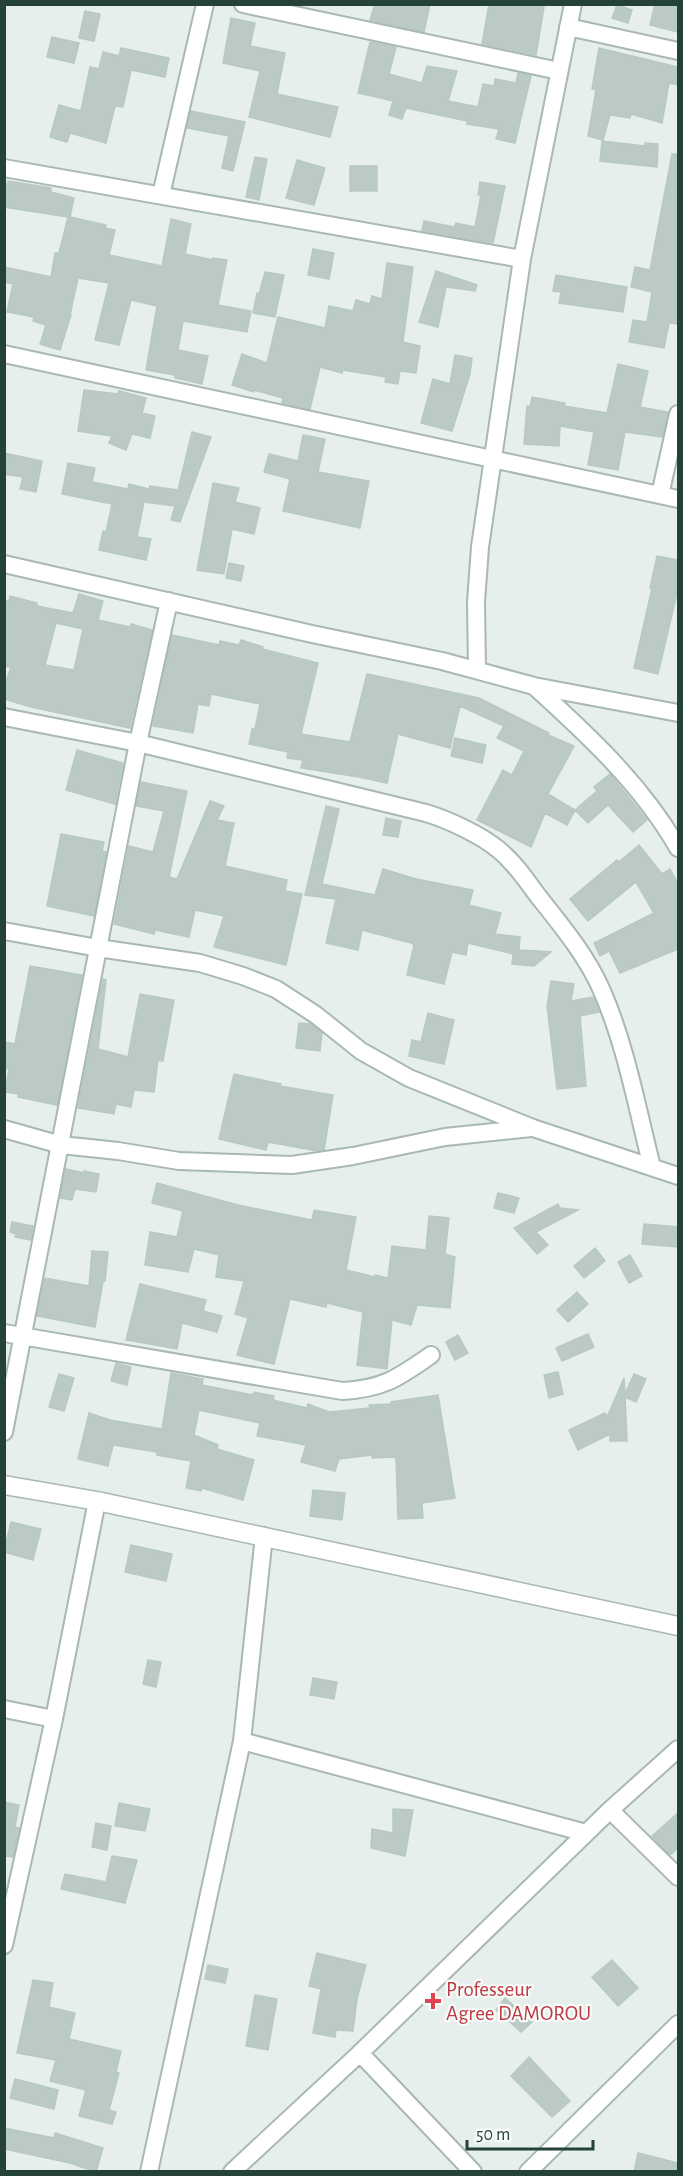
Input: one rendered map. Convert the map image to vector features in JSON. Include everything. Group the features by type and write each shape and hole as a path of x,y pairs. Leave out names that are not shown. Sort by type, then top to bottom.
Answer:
{"street":[{"path":"161,195 205,4"},
{"path":"243,4 559,71"},
{"path":"477,670 478,573 522,259 573,4"},
{"path":"568,27 678,51"},
{"path":"4,168 522,259"},
{"path":"4,354 678,499"},
{"path":"660,495 678,414"},
{"path":"4,564 477,670 534,686 678,713"},
{"path":"4,1432 138,743 169,601"},
{"path":"534,686 586,734 622,772 667,829 678,848"},
{"path":"4,717 138,743 426,813 458,826 500,850 575,944 601,988 615,1026 652,1167"},
{"path":"4,931 200,963 243,976 276,989 316,1015 361,1051 409,1078 533,1128 678,1176"},
{"path":"4,1129 61,1145 179,1161 292,1165 353,1156 445,1137 533,1128"},
{"path":"4,1333 342,1391 363,1390 382,1385 399,1377 431,1355"},
{"path":"4,1485 97,1501 678,1626"},
{"path":"4,1945 9,1897 54,1719 97,1501"},
{"path":"149,2172 242,1741 264,1536"},
{"path":"4,1709 54,1719"},
{"path":"242,1741 586,1833"},
{"path":"232,2172 360,2053 610,1810 678,1749"},
{"path":"610,1810 678,1877"},
{"path":"528,2172 678,2024"},
{"path":"360,2053 473,2172"}],"building":[{"path":"375,4 430,4 424,32 370,20"},
{"path":"489,4 526,4 544,7 536,55 482,44"},
{"path":"655,4 678,4 678,32 650,25"},
{"path":"617,5 632,10 628,23 612,18"},
{"path":"85,11 100,14 94,41 79,38"},
{"path":"231,18 255,23 250,46 285,53 277,94 338,107 330,137 249,117 260,71 223,63"},
{"path":"52,37 79,43 74,63 47,57"},
{"path":"370,42 396,47 389,74 422,83 427,66 457,71 448,101 478,107 483,84 494,86 495,79 516,83 518,73 531,76 515,143 496,139 499,129 467,124 467,121 406,108 402,119 389,115 393,101 358,93"},
{"path":"121,48 169,58 165,77 131,70 123,107 115,106 106,143 70,133 67,142 50,137 59,105 81,111 90,67 99,69 103,52 119,56"},
{"path":"599,48 678,67 678,85 669,83 662,123 631,114 630,118 610,115 603,140 588,136 596,90 592,89"},
{"path":"191,111 245,122 233,171 222,168 229,136 187,128"},
{"path":"602,141 645,146 645,143 658,144 657,167 600,161"},
{"path":"672,154 678,154 678,324 669,323 664,348 629,342 633,320 647,322 652,292 631,287 635,267 650,270"},
{"path":"255,157 267,159 259,200 246,197"},
{"path":"297,160 325,168 314,205 286,198"},
{"path":"350,166 377,166 377,191 350,191"},
{"path":"8,181 51,188 51,192 74,198 70,217 106,225 105,228 115,230 109,255 162,266 171,219 191,224 185,254 213,260 213,258 227,260 218,305 251,311 247,332 183,321 178,350 208,356 202,384 175,378 175,375 146,370 157,306 131,300 119,345 95,340 109,283 78,278 71,315 60,350 40,344 46,325 33,321 34,317 7,312 13,284 4,282 4,267 51,277 55,253 59,253 68,217 4,207 4,184 8,184"},
{"path":"480,182 505,186 493,243 422,231 424,221 454,227 456,223 475,227 481,195 478,195"},
{"path":"313,249 334,253 329,279 308,275"},
{"path":"387,263 413,267 403,342 420,346 416,373 400,371 398,384 385,382 386,377 343,370 342,373 320,367 310,409 282,403 283,398 232,385 242,354 267,363 278,317 325,328 329,306 353,311 356,300 370,304 372,296 382,299"},
{"path":"436,271 477,285 475,291 446,287 438,327 419,322"},
{"path":"265,272 284,275 275,317 253,313"},
{"path":"556,275 627,287 623,312 559,303 561,292 553,291"},
{"path":"455,355 472,358 470,374 452,431 421,423 433,379 450,384"},
{"path":"618,364 648,371 640,407 668,412 662,437 625,432 618,470 588,465 594,432 560,426 559,446 524,444 527,406 530,407 532,397 565,403 564,406 607,413"},
{"path":"84,390 118,394 119,391 146,398 142,413 155,416 150,438 132,434 126,450 109,443 112,436 78,431"},
{"path":"192,432 211,437 180,522 171,520 175,506 144,502 137,537 151,539 146,560 99,550 103,531 106,532 112,504 62,494 68,463 95,468 92,482 128,489 129,484 149,489 150,486 178,490"},
{"path":"303,435 325,439 318,472 369,481 360,528 283,511 290,479 264,472 269,454 298,461"},
{"path":"4,453 42,461 36,492 20,489 23,477 4,474"},
{"path":"213,483 239,488 235,502 260,508 254,534 232,529 224,574 197,570"},
{"path":"657,556 678,560 678,589 658,674 634,668"},
{"path":"229,563 244,566 241,581 226,578"},
{"path":"79,594 103,601 98,620 130,627 131,624 152,630 130,728 4,699 4,687 11,667 4,666 4,600 9,601 10,596 37,603 37,606 73,613","holes":["56,623 83,629 74,670 45,665"]},
{"path":"172,635 219,645 220,641 239,645 241,640 263,647 262,649 318,663 301,734 350,742 367,674 479,698 549,733 548,735 574,746 548,794 575,810 567,825 545,813 531,847 477,820 503,770 512,775 524,751 497,738 504,726 460,706 450,748 398,734 387,783 301,768 303,760 287,758 288,752 249,744 252,729 255,729 260,704 211,694 209,706 198,704 193,733 153,726"},
{"path":"455,738 486,745 482,763 451,756"},
{"path":"77,750 123,763 115,804 66,790"},
{"path":"610,774 647,820 633,832 608,805 588,823 575,810 597,791 594,787"},
{"path":"141,782 187,791 169,877 177,879 210,801 224,806 217,820 234,823 225,866 287,880 285,891 302,894 286,965 214,947 224,916 195,910 189,937 155,930 154,934 114,924 129,846 153,852 164,811 136,806"},
{"path":"326,806 339,809 322,884 375,895 383,869 416,879 473,890 469,905 501,913 495,934 520,937 519,950 551,952 534,966 512,964 513,954 468,943 466,955 452,952 444,984 407,975 414,945 411,943 362,930 358,950 326,943 336,899 305,895"},
{"path":"386,818 401,821 398,837 383,835"},
{"path":"61,834 104,842 102,851 106,852 94,916 47,906"},
{"path":"639,845 662,874 670,869 678,884 678,949 620,973 609,951 600,956 594,943 654,913 636,882 588,921 570,899"},
{"path":"30,966 82,975 57,1105 5,1092 9,1069 4,1068 4,1042 15,1044"},
{"path":"103,979 106,980 98,1049 128,1057 140,994 174,1000 163,1061 158,1060 154,1092 134,1090 131,1107 116,1104 114,1114 78,1108"},
{"path":"551,981 574,984 571,1001 593,997 599,1012 580,1016 586,1086 557,1089 547,1006"},
{"path":"428,1013 454,1020 444,1064 409,1056 412,1040 421,1042"},
{"path":"299,1023 311,1024 322,1033 320,1051 296,1048"},
{"path":"234,1074 281,1084 280,1086 333,1095 324,1150 317,1151 268,1142 266,1150 219,1139"},
{"path":"66,1169 99,1174 96,1192 75,1189 72,1200 60,1198"},
{"path":"157,1183 238,1205 312,1220 314,1210 356,1217 346,1270 375,1277 375,1275 388,1278 392,1246 426,1250 429,1216 449,1218 445,1254 455,1257 450,1308 417,1305 411,1325 392,1320 387,1369 357,1365 363,1312 327,1303 326,1307 290,1299 274,1364 237,1355 248,1318 235,1314 244,1281 216,1277 219,1255 194,1249 188,1272 145,1265 150,1232 177,1237 183,1211 152,1203"},
{"path":"498,1193 519,1198 514,1213 494,1208"},
{"path":"558,1204 560,1208 578,1210 536,1232 548,1245 537,1254 514,1228"},
{"path":"12,1222 33,1226 31,1240 15,1237 16,1234 10,1232"},
{"path":"644,1224 678,1227 678,1247 642,1244"},
{"path":"595,1248 605,1261 584,1278 574,1266"},
{"path":"92,1251 108,1252 105,1281 103,1281 95,1327 37,1316 45,1278 89,1286"},
{"path":"630,1255 642,1276 629,1283 618,1262"},
{"path":"140,1284 206,1300 203,1311 222,1316 217,1332 182,1323 177,1349 126,1340"},
{"path":"577,1292 588,1304 568,1322 557,1310"},
{"path":"588,1334 594,1347 562,1361 556,1348"},
{"path":"458,1335 468,1353 455,1360 446,1342"},
{"path":"116,1363 131,1367 127,1385 111,1381"},
{"path":"558,1372 563,1394 549,1398 544,1375"},
{"path":"171,1373 203,1379 202,1385 253,1395 254,1392 274,1396 273,1400 307,1408 308,1404 329,1412 370,1408 369,1405 391,1404 391,1402 438,1395 455,1498 422,1503 423,1518 398,1519 396,1457 372,1458 372,1455 339,1459 335,1471 301,1462 306,1445 257,1436 260,1423 199,1410 194,1435 218,1445 217,1449 254,1460 243,1500 202,1488 201,1491 186,1488 191,1461 157,1455 157,1452 113,1445 108,1466 78,1459 89,1413 110,1420 162,1429"},
{"path":"59,1374 74,1378 64,1411 49,1407"},
{"path":"634,1374 646,1379 636,1402 625,1397 627,1441 610,1441 610,1434 578,1450 569,1430 605,1413 607,1417 624,1378 625,1394"},
{"path":"313,1490 345,1493 342,1520 310,1516"},
{"path":"11,1522 41,1529 33,1560 4,1552"},
{"path":"131,1545 172,1554 166,1581 125,1572"},
{"path":"148,1660 161,1662 156,1687 143,1684"},
{"path":"313,1678 337,1682 334,1699 310,1695"},
{"path":"4,1802 19,1805 15,1827 19,1828 13,1857 4,1856"},
{"path":"119,1803 150,1809 145,1831 115,1826"},
{"path":"393,1809 413,1810 405,1856 371,1848 372,1829 393,1833"},
{"path":"678,1813 678,1848 670,1855 652,1836"},
{"path":"96,1823 111,1826 107,1850 92,1847"},
{"path":"112,1856 137,1860 125,1903 61,1889 65,1874 106,1882"},
{"path":"317,1953 366,1965 357,1999 353,2031 336,2030 335,2037 313,2033 321,1989 309,1986"},
{"path":"612,1960 638,1988 618,2006 592,1977"},
{"path":"208,1965 228,1969 225,1983 205,1979"},
{"path":"33,1980 53,1983 49,2007 75,2013 69,2039 121,2051 116,2072 119,2073 109,2110 116,2112 112,2124 79,2116 86,2090 50,2081 56,2060 17,2053"},
{"path":"255,1995 277,1999 268,2050 246,2046"},
{"path":"505,1998 532,2022 521,2032 496,2010"},
{"path":"529,2057 570,2101 552,2117 511,2076"},
{"path":"15,2079 58,2090 54,2109 10,2098"},
{"path":"4,2128 54,2138 55,2133 103,2148 96,2172 70,2163 4,2149"},
{"path":"638,2153 678,2163 678,2172 634,2172"}],"place":[{"name":"Professeur Agree DAMOROU","path":"433,2001"}]}
